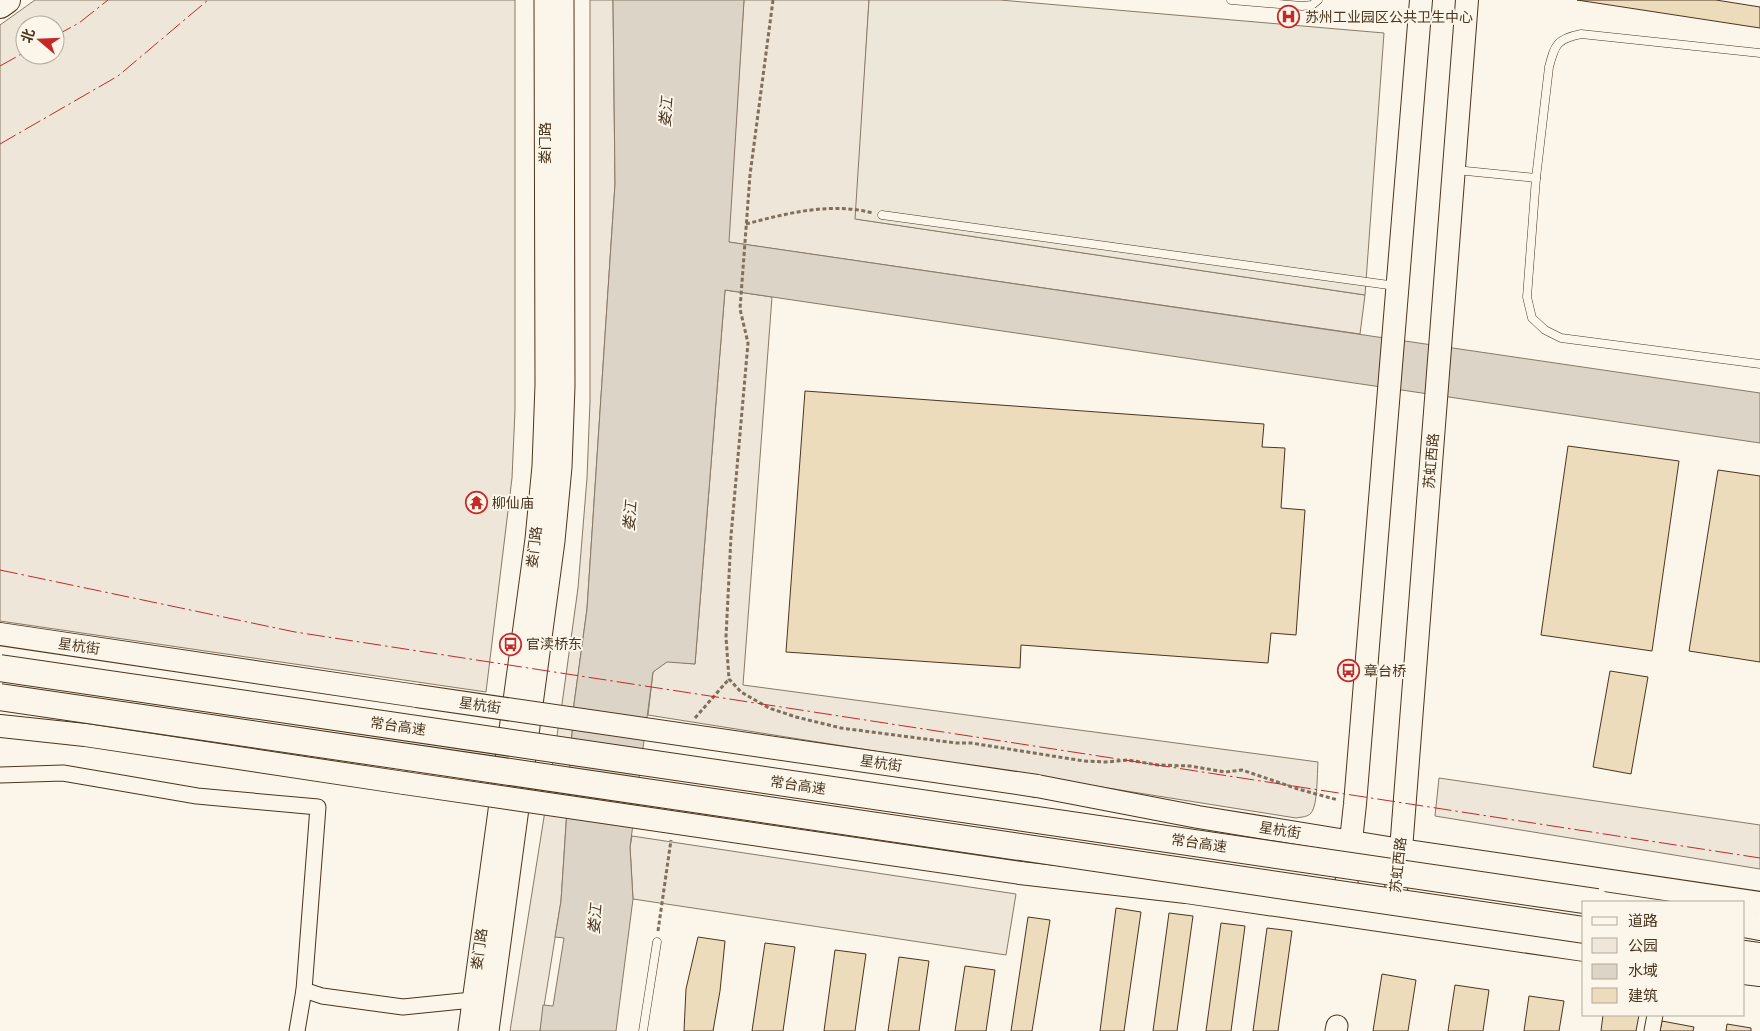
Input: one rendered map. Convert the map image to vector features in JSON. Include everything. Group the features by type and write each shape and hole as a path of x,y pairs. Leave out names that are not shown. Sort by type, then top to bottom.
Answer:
{"highway":[{"path":"0,5 7,0"},
{"name":"常台高速","path":"0,668 1590,901"},
{"name":"常台高速","path":"0,697 1582,930"},
{"path":"1745,924 1760,927"},
{"path":"1745,954 1760,956"}],"main road":[{"name":"娄门路","path":"488,1031 482,997 543,466 546,345 545,0"},
{"name":"娄门路","path":"469,1031 482,997 554,541 561,467 565,345 563,0"},
{"path":"1343,914 1352,842 1421,0"},
{"name":"苏虹西路","path":"1392,922 1400,850 1467,0"},
{"name":"星杭街","path":"0,634 1037,786 1198,817 1400,850 1760,903"},
{"path":"0,726 86,735 1020,873 1186,892 1582,950"},
{"path":"1745,973 1760,975"}],"street":[{"path":"0,775 63,773 198,796 318,807 304,990 297,1031"},
{"path":"304,990 322,996 403,1007 482,997"},
{"path":"1652,1031 1655,1016"}],"lane":[{"path":"1231,0 1302,6 1312,5 1318,0"},
{"path":"1760,53 1581,34 1565,38 1553,50 1549,67 1536,178 1527,298 1532,318 1545,330 1561,338 1760,364"},
{"path":"1454,169 1536,178"},
{"path":"882,215 1398,286"},
{"path":"643,1031 657,942"}],"path":[{"path":"773,0 750,175 740,308 748,343 731,536 726,636 728,679 741,692 769,708 841,728 956,743 971,743 1084,761 1128,760 1158,765 1190,766 1225,772 1242,770 1298,789 1355,804"},
{"path":"746,224 793,212 822,208 856,208 882,215"}],"green space":[{"path":"35,0 515,0 515,410 512,478 486,692 0,621 0,25"},
{"path":"590,0 613,0 615,184 587,609 574,704 561,901 540,1031 510,1031 562,704 578,588 587,478 590,401"},
{"path":"744,0 869,0 856,219 1365,295 1360,334 728,242"},
{"path":"725,290 772,297 743,685 1318,762 1316,796 1311,813 1296,818 648,715 653,672 667,661 695,664"},
{"path":"1439,778 1760,825 1760,869 1435,816"},
{"path":"632,836 1016,894 1006,955 633,899 630,847"}],"shaded area":[{"path":"869,0 1000,0 1384,33 1365,295 855,219"}],"water":[{"name":"娄江","path":"613,0 744,0 729,242 1760,393 1760,443 725,290 695,664 667,662 653,672 630,847 633,899 616,1031 540,1031 543,1005 553,1006 564,938 555,937 561,901 574,704 587,609 615,184"}],"building":[{"path":"1577,0 1716,0 1760,7 1760,28"},
{"path":"805,391 1264,424 1262,447 1285,448 1281,508 1305,510 1296,635 1271,633 1268,663 1021,645 1020,668 786,652"},
{"path":"1568,446 1679,461 1652,651 1541,635"},
{"path":"1718,470 1760,476 1760,662 1689,651"},
{"path":"1610,671 1648,677 1631,774 1593,767"},
{"path":"1116,908 1141,912 1124,1031 1100,1031"},
{"path":"1169,913 1193,916 1177,1031 1153,1031"},
{"path":"1028,917 1050,920 1032,1031 1011,1031"},
{"path":"1221,923 1245,926 1231,1031 1206,1031"},
{"path":"1267,928 1292,931 1278,1031 1253,1031"},
{"path":"698,937 725,941 720,991 713,1031 684,1031 686,989"},
{"path":"765,943 795,947 783,1031 752,1031"},
{"path":"835,950 866,954 855,1031 824,1031"},
{"path":"899,957 929,961 919,1031 888,1031"},
{"path":"965,966 995,970 986,1031 955,1031"},
{"path":"1382,974 1416,980 1408,1031 1373,1031"},
{"path":"1455,985 1489,990 1483,1031 1448,1031"},
{"path":"1529,996 1564,1001 1559,1031 1524,1031"},
{"path":"1603,1016 1639,1016 1636,1031 1601,1031"},
{"path":"1662,1021 1694,1027 1693,1031 1660,1031"},
{"path":"1727,1024 1751,1028 1751,1031 1726,1031"}],"power":[{"path":"65,31 79,23 108,0"},
{"path":"0,144 118,76 208,0"},
{"path":"0,66 15,58"},
{"path":"0,570 295,632 1760,858"}],"place":[{"name":"苏州工业园区公共卫生中心","path":"1289,17"},
{"name":"柳仙庙","path":"476,503"},
{"name":"官渎桥东","path":"510,644"},
{"name":"章台桥","path":"1348,671"}]}
